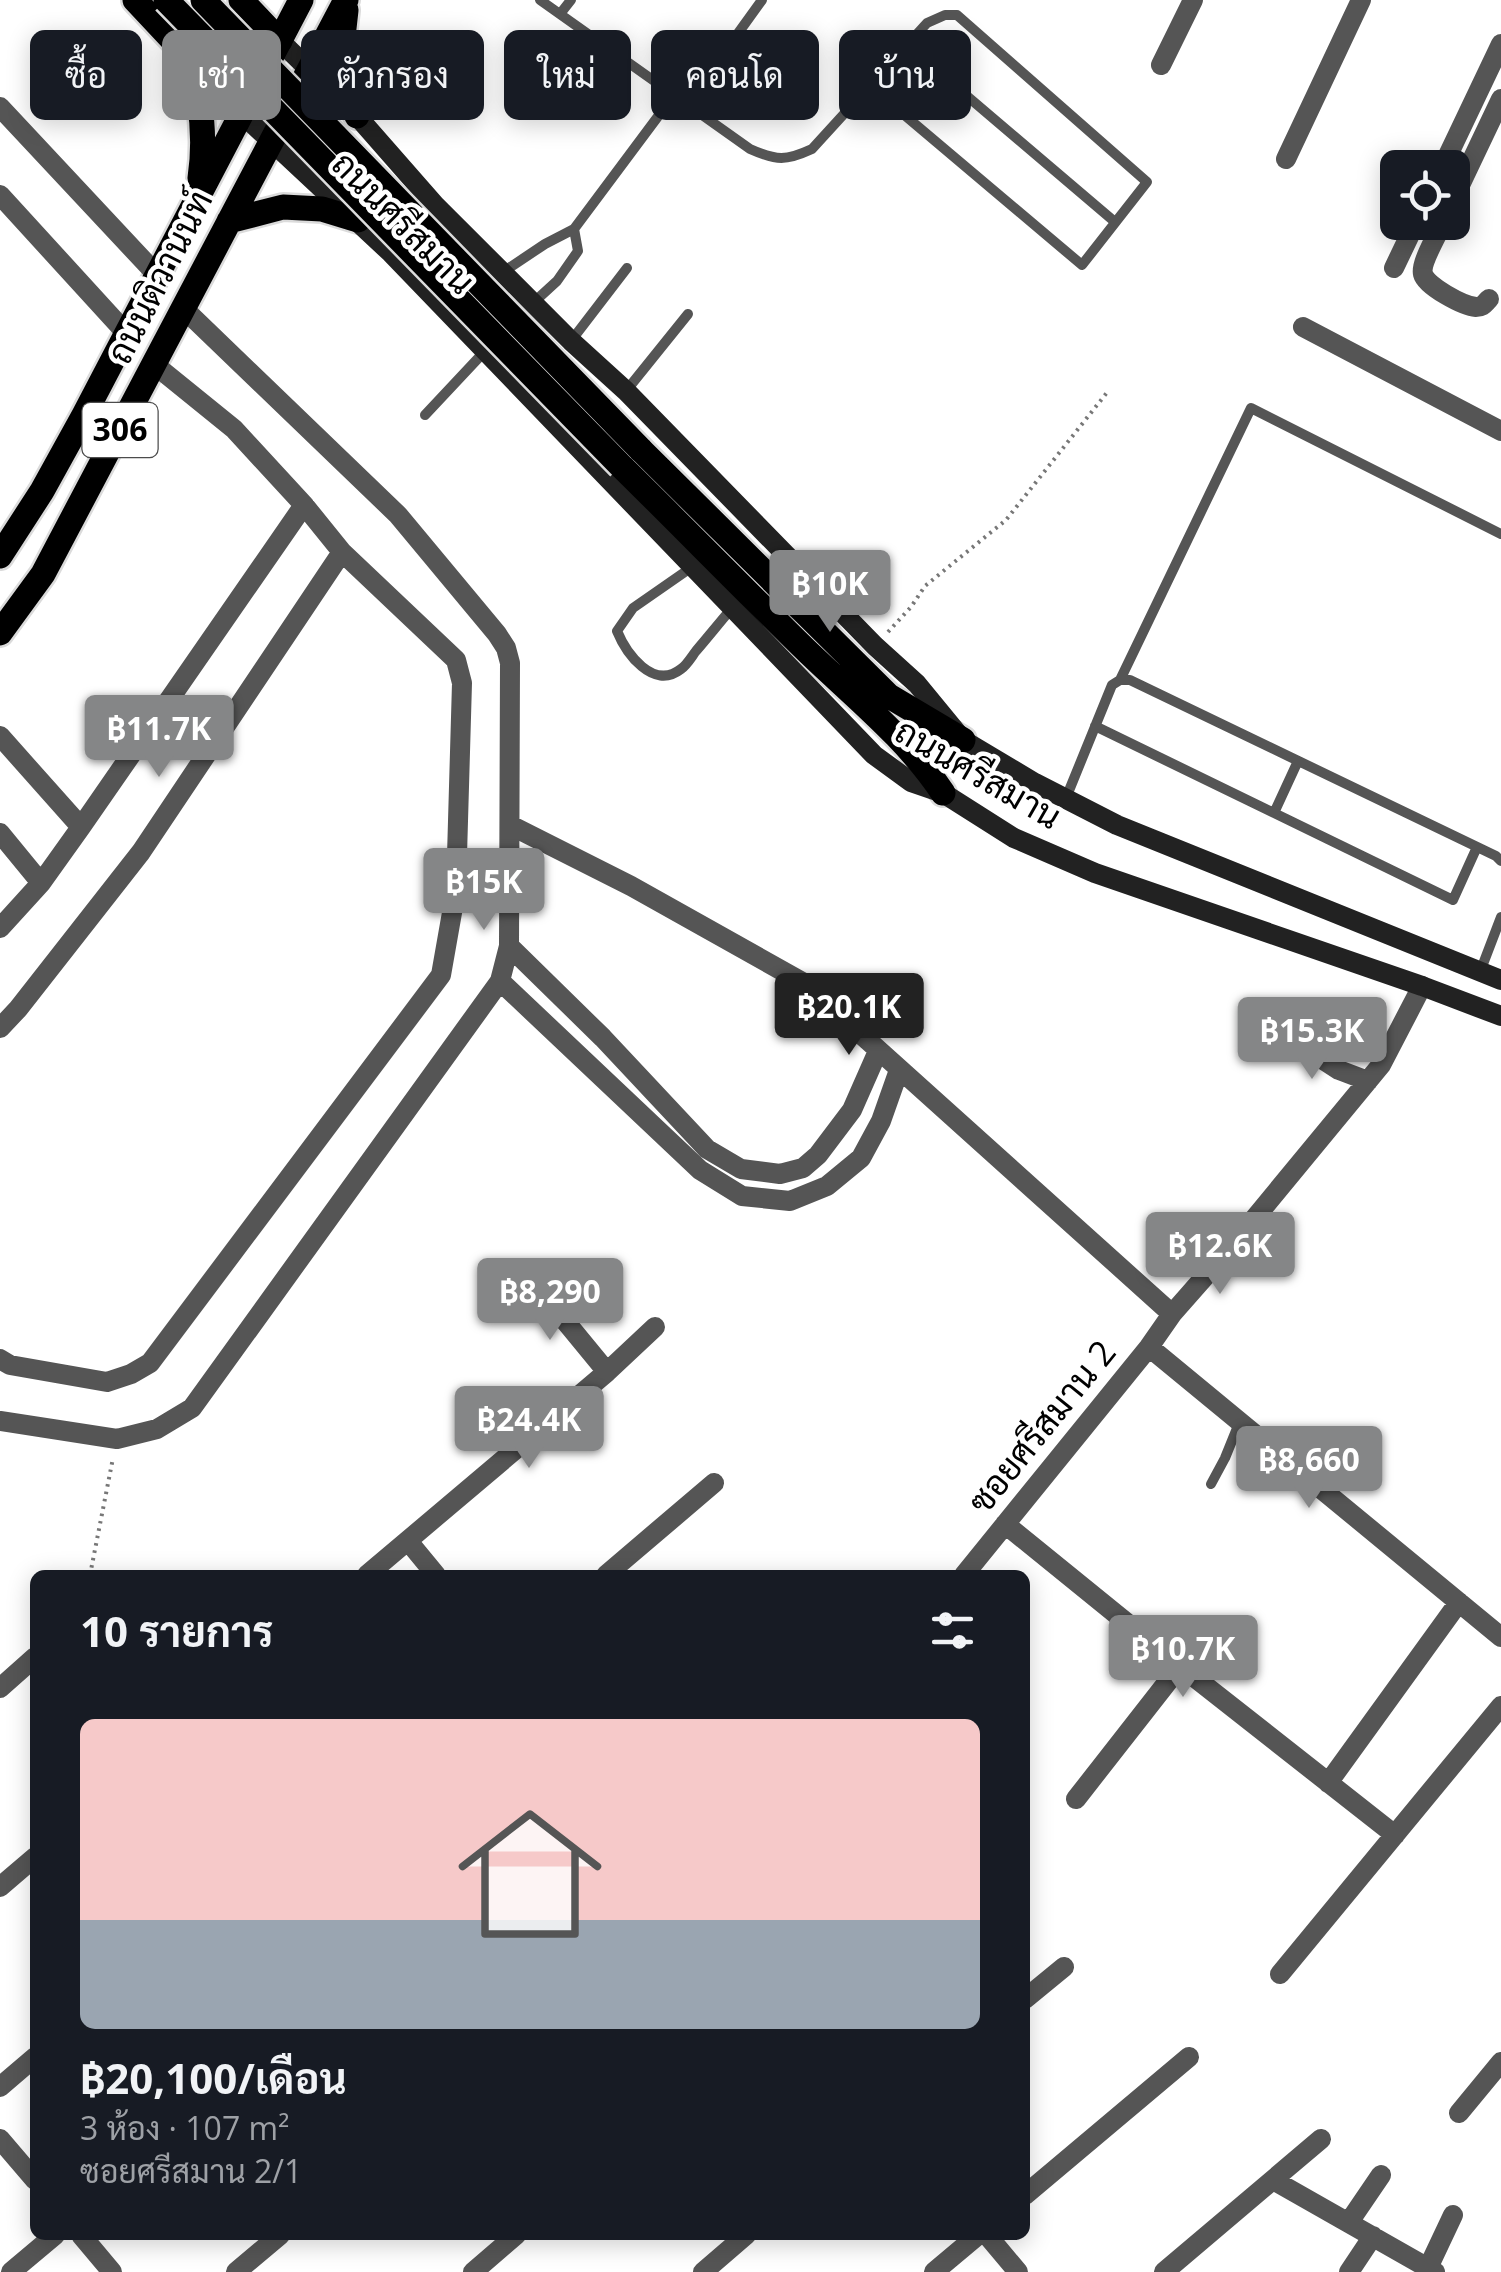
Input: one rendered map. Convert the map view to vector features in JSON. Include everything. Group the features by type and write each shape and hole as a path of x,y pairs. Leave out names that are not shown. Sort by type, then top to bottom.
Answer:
{"main road":[{"path":"134,0 163,30"},
{"path":"166,0 630,458 889,696 963,740"},
{"path":"202,0 797,641 928,770 942,793"},
{"path":"241,0 270,30"},
{"name":"ถนนติวานนท์","path":"281,39 301,0"},
{"path":"344,30 347,0"},
{"name":"ถนนติวานนท์","path":"330,30 347,0"},
{"name":"ถนนศรีสมาน","path":"281,42 301,61"},
{"name":"ถนนติวานนท์","path":"0,633 43,574 301,83"},
{"path":"197,199 204,154 202,120"},
{"name":"ถนนติวานนท์","path":"0,556 42,490 238,120"},
{"name":"ถนนศรีสมาน","path":"250,120 391,253 874,756 911,782 942,793 1014,838 1095,872 1501,1016"},
{"name":"ถนนศรีสมาน","path":"361,120 435,205 571,341 626,390 875,646 917,684 963,740 1117,825 1501,980"},
{"path":"391,253 388,236 392,214 402,207 435,205"},
{"path":"229,221 282,207 322,209 358,220"}],"street":[{"path":"1161,65 1194,0"},
{"path":"1286,159 1362,0"},
{"path":"1451,150 1501,44"},
{"path":"1470,164 1501,99"},
{"path":"0,107 158,275"},
{"path":"0,195 127,334"},
{"path":"1394,268 1407,240"},
{"path":"1435,240 1422,268 1429,286 1472,306 1483,305 1489,299"},
{"path":"0,1421 117,1439 157,1430 192,1408 500,981 510,946 510,663 506,648 398,515 184,309"},
{"path":"1303,327 1501,431"},
{"path":"0,1360 107,1382 150,1363 440,976 456,890 462,683 456,660 342,552 234,429 155,364"},
{"path":"0,928 40,883 81,827 304,505"},
{"path":"0,1028 141,852 342,552"},
{"path":"0,736 81,827"},
{"path":"510,824 631,886 804,983 1172,1314"},
{"path":"0,833 40,883"},
{"path":"510,946 707,1149 742,1169 780,1174 804,1168 818,1156 852,1110 878,1051"},
{"path":"500,981 700,1170 742,1196 790,1201 827,1186 861,1158 899,1070"},
{"name":"ซอยศรีสมาน 2","path":"968,1570 1172,1314 1368,1081 1422,986"},
{"path":"1282,1033 1339,1070 1368,1081"},
{"path":"674,1146 690,1131"},
{"path":"533,1282 607,1372"},
{"path":"373,1570 656,1326"},
{"path":"1149,1346 1501,1637"},
{"path":"612,1570 714,1483"},
{"path":"1004,1524 1394,1835"},
{"path":"408,1541 432,1570"},
{"path":"1328,1783 1459,1602"},
{"path":"0,1688 30,1661"},
{"path":"1076,1799 1180,1666"},
{"path":"1280,1974 1501,1706"},
{"path":"0,1886 30,1860"},
{"path":"1030,1996 1064,1966"},
{"path":"1030,2191 1189,2057"},
{"path":"0,2086 30,2061"},
{"path":"1459,2113 1501,2062"},
{"path":"0,2138 30,2174"},
{"path":"1164,2272 1321,2139"},
{"path":"1349,2222 1380,2175"},
{"path":"1272,2180 1431,2270 1453,2215"},
{"path":"1348,2272 1373,2236"},
{"path":"11,2272 49,2240"},
{"path":"85,2240 112,2272"},
{"path":"236,2272 274,2240"},
{"path":"473,2272 510,2240"},
{"path":"703,2272 740,2240"},
{"path":"934,2272 972,2240"},
{"path":"991,2240 1018,2272"}],"lane":[{"path":"540,0 651,79"},
{"path":"560,14 571,0"},
{"path":"740,30 762,0"},
{"path":"910,120 1082,265 1147,182 957,15 945,15 920,30"},
{"path":"971,99 1115,222"},
{"path":"503,272 574,229 655,120"},
{"path":"709,120 750,150 772,159 791,158 812,149 839,120"},
{"path":"534,303 557,281 578,251 574,229"},
{"path":"571,341 627,268"},
{"path":"626,390 688,314"},
{"path":"426,415 485,351"},
{"path":"1120,680 1251,408 1501,534"},
{"path":"692,567 633,608 617,631 634,660 646,671 664,676 680,671 732,608"},
{"path":"1065,799 1112,685 1130,680 1501,861"},
{"path":"1095,726 1453,900 1477,847"},
{"path":"1274,813 1298,761"},
{"path":"1480,972 1501,917"},
{"path":"1211,1484 1240,1421"}],"path":[{"path":"875,646 925,586 1006,520 1109,390"},
{"path":"91,1570 117,1439"}]}
